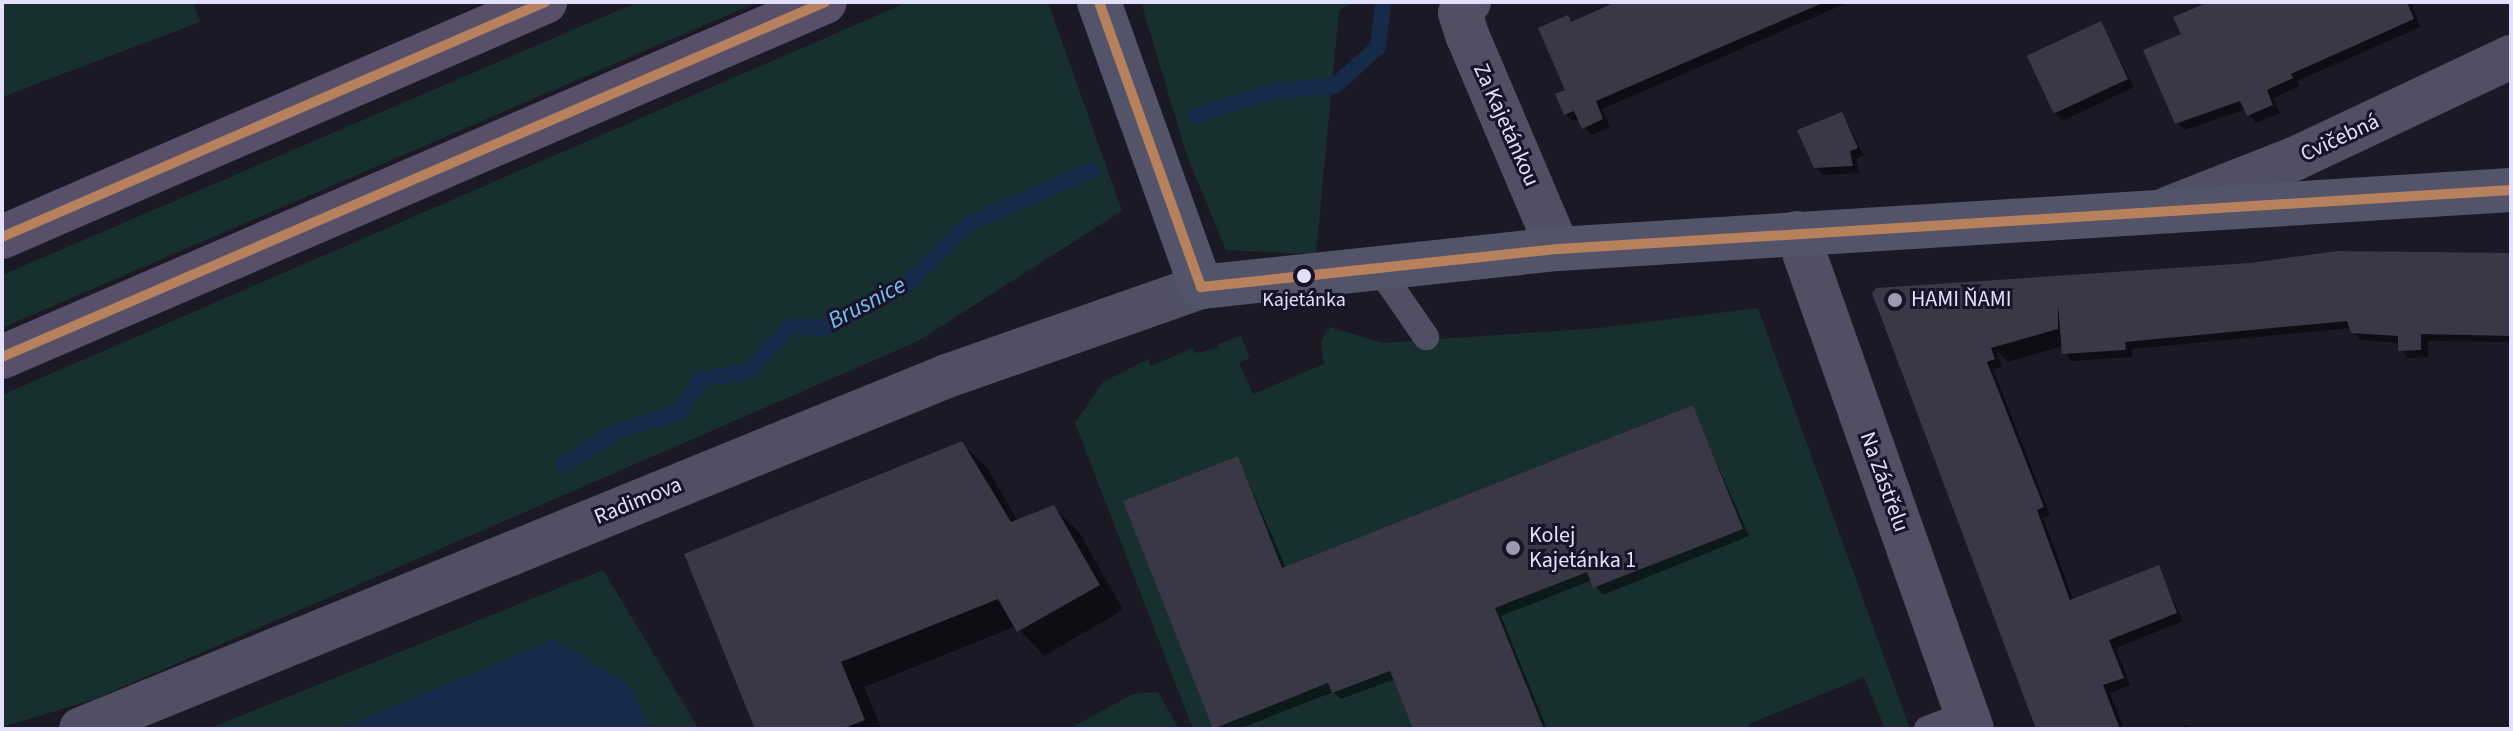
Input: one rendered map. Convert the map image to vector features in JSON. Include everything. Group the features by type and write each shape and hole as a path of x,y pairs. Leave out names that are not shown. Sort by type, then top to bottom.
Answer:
{"main road":[{"path":"2,237 545,2"},
{"path":"2,357 825,2"}],"street":[{"path":"1099,2 1201,287"},
{"name":"Za Kajetánkou","path":"1469,2 1460,13 1468,37 1558,249"},
{"name":"Cvičebná","path":"2165,210 2294,159 2511,57"},
{"name":"Radimova","path":"81,729 947,376 1201,287 1558,249 2511,190"},
{"name":"Na Zástřelu","path":"1797,233 1970,721"}],"lane":[{"path":"1379,269 1426,337"},
{"path":"1927,729 1970,721"}],"green space":[{"path":"2,2 193,2 200,22 2,97"},
{"path":"638,2 758,2 2,328 2,275"},
{"path":"908,2 1048,2 1122,211 918,341 93,700 2,727 2,395"},
{"path":"1141,2 1357,2 1339,10 1316,254 1226,250 1187,156"},
{"path":"1758,308 1910,729 1885,729 1864,677 1749,724 1750,729 1544,729 1495,608 1587,572 1594,588 1743,528 1693,405 1282,568 1238,456 1124,501 1213,729 1193,729 1075,423 1103,382 1148,359 1151,366 1193,348 1196,353 1219,348 1218,344 1241,336 1250,358 1239,363 1253,394 1324,364 1321,341 1330,327 1383,343 1600,328"},
{"path":"603,570 699,729 650,729 629,685 436,692 341,729 208,729"},
{"path":"1390,671 1413,729 1213,729 1328,683 1332,692"},
{"path":"1158,692 1179,729 1069,729 1133,694"}],"water":[{"path":"554,639 629,685 650,729 341,729"}],"building":[{"path":"1616,2 1825,2 1596,101 1603,119 1582,129 1574,111 1564,115 1555,94 1565,90 1538,28 1568,15 1571,22"},
{"path":"2209,2 2407,2 2414,19 2291,74 2293,78 2267,90 2273,105 2247,116 2240,101 2175,124 2143,50 2181,34 2173,17"},
{"path":"2101,21 2128,79 2054,114 2027,56"},
{"path":"1842,112 1858,148 1850,151 1853,166 1814,168 1797,130"},
{"path":"2337,251 2511,253 2511,336 2421,334 2421,350 2398,351 2398,336 2351,333 2347,321 2125,342 2126,350 2062,354 2058,304 2058,329 1991,348 1995,359 1987,362 2044,507 2037,510 2070,600 2159,565 2177,613 2109,640 2124,678 2103,685 2120,729 2036,729 1872,293 1876,288 2250,263"},
{"name":"Kolej Kajetánka 1","path":"1693,405 1743,529 1593,588 1587,572 1495,608 1544,729 1413,729 1390,671 1332,693 1328,683 1213,729 1123,501 1238,456 1282,568"},
{"path":"962,441 1011,522 1054,505 1100,585 1017,632 998,599 841,662 865,720 842,729 755,729 684,554"}],"waterway":[{"name":"Brusnice","path":"1197,115 1270,92 1336,85 1378,47 1383,2"},
{"name":"Brusnice","path":"564,464 621,429 678,414 700,379 748,372 791,326 821,328 906,285 970,223 1092,170"}],"transit line":[{"path":"2,237 545,2"},
{"path":"2,357 825,2"},
{"path":"1099,2 1201,287"},
{"path":"1201,287 1558,249 2511,190"}],"place":[{"name":"Kajetánka","path":"1304,276"},
{"name":"HAMI ŇAMI","path":"1895,300"},
{"name":"Kolej Kajetánka 1","path":"1513,548"}]}
